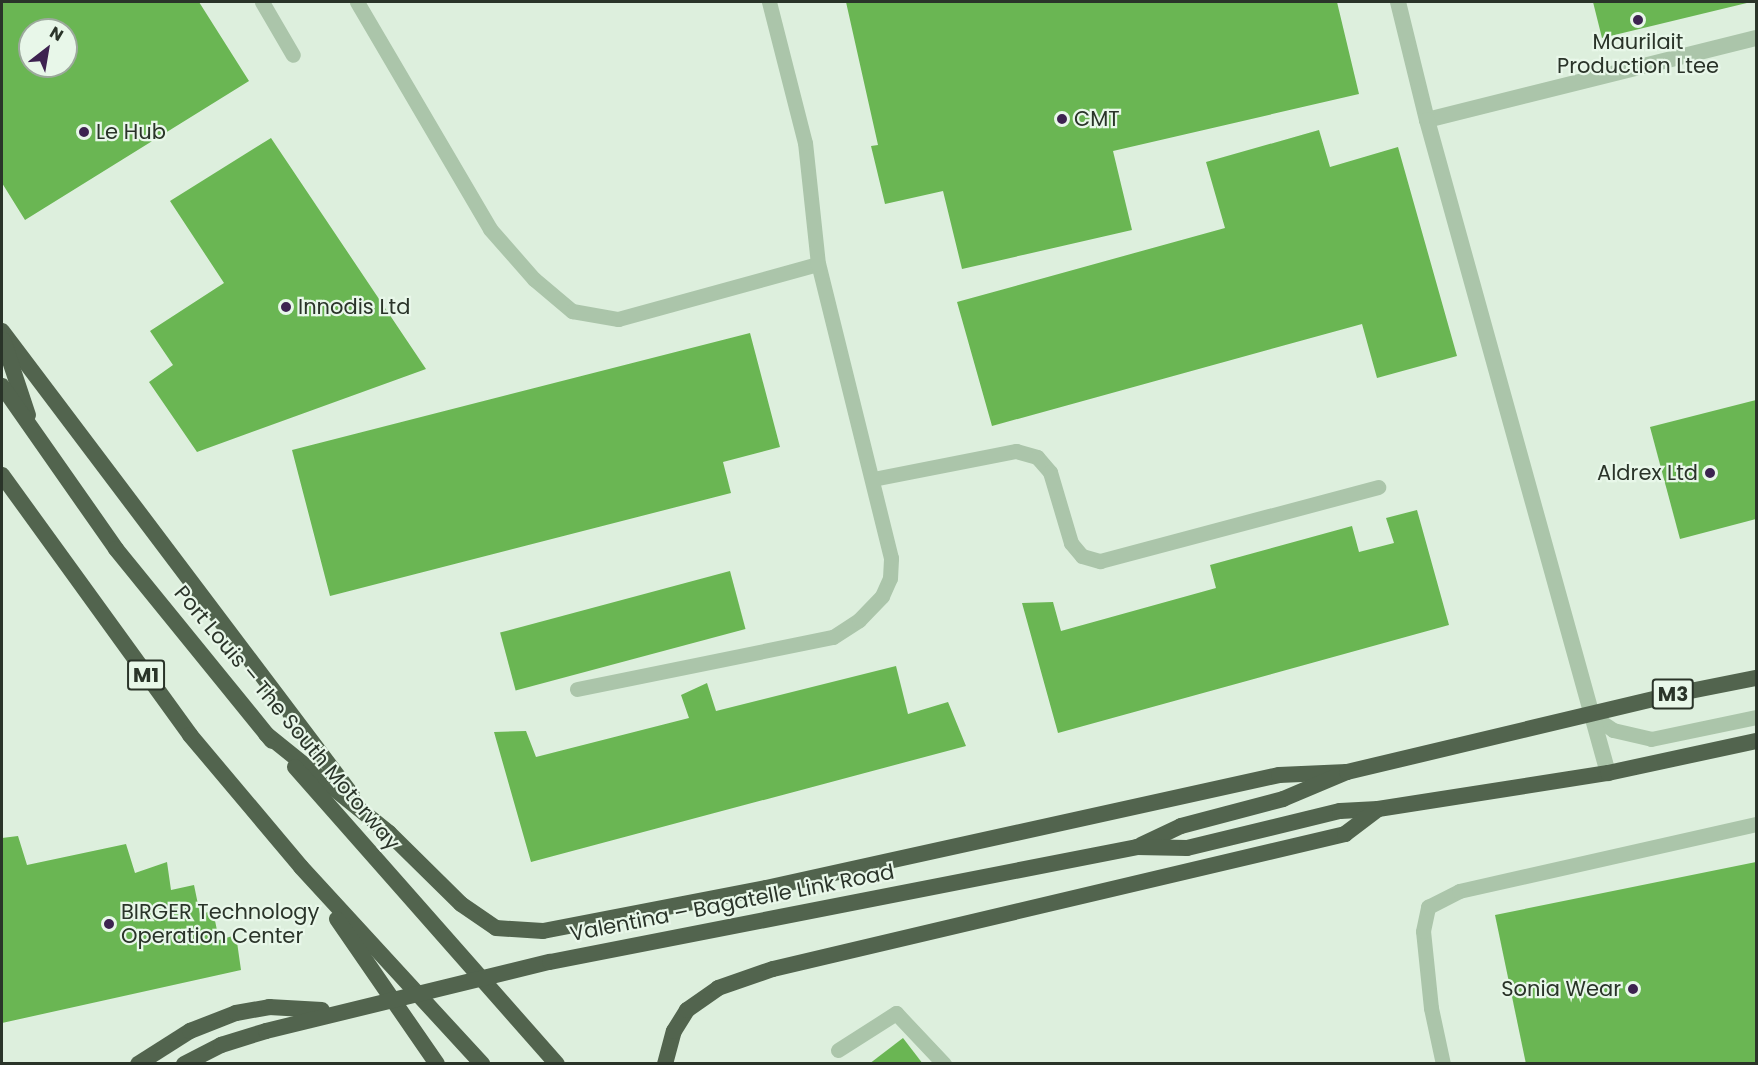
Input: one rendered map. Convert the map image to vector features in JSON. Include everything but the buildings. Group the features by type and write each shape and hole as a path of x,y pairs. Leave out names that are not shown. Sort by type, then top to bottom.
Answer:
{"highway":[{"path":"2,331 367,815"},
{"path":"2,337 34,434"},
{"name":"Port Louis – The South Motorway","path":"2,386 116,549 266,734 557,1064"},
{"name":"M1","path":"2,475 190,735 301,867 482,1064"},
{"name":"M3","path":"1591,715 1756,678"},
{"path":"1137,847 1181,826 1283,799 1347,772 1591,715"},
{"path":"266,734 367,815 461,904 496,928 543,931 766,888 1279,775 1347,772"},
{"path":"1137,847 1187,848 1340,811 1378,809 1608,773 1756,741"},
{"path":"665,1064 674,1031 687,1010 718,988 751,976 1345,834 1378,809"},
{"name":"Valentina – Bagatelle Link Road","path":"338,1011 550,962 1137,847"},
{"path":"301,867 437,1064"},
{"path":"138,1064 190,1031 236,1013 269,1007 338,1011"},
{"path":"184,1064 221,1045 338,1011"}],"street":[{"path":"1398,2 1427,120 1608,773"},
{"path":"1427,120 1756,38"}],"lane":[{"path":"262,2 293,56"},
{"path":"357,2 490,229 534,279 572,311 618,319 818,264"},
{"path":"577,689 833,637 859,620 882,596 890,578 891,558 873,479 861,448 818,264 805,143 769,2"},
{"path":"873,479 1016,451 1037,457 1050,472 1071,543 1082,556 1100,561 1378,487"},
{"path":"1591,715 1613,730 1651,739 1756,717"},
{"path":"1443,1064 1431,1008 1424,942 1428,907 1459,891 1756,824"},
{"path":"838,1050 888,1015 896,1013 944,1064"}],"place":[{"name":"Maurilait Production Ltee","path":"1638,20"},
{"name":"CMT","path":"1062,119"},
{"name":"Le Hub","path":"84,132"},
{"name":"Innodis Ltd","path":"286,307"},
{"name":"Aldrex Ltd","path":"1710,473"},
{"name":"BIRGER Technology Operation Center","path":"109,924"},
{"name":"Sonia Wear","path":"1633,989"}]}
